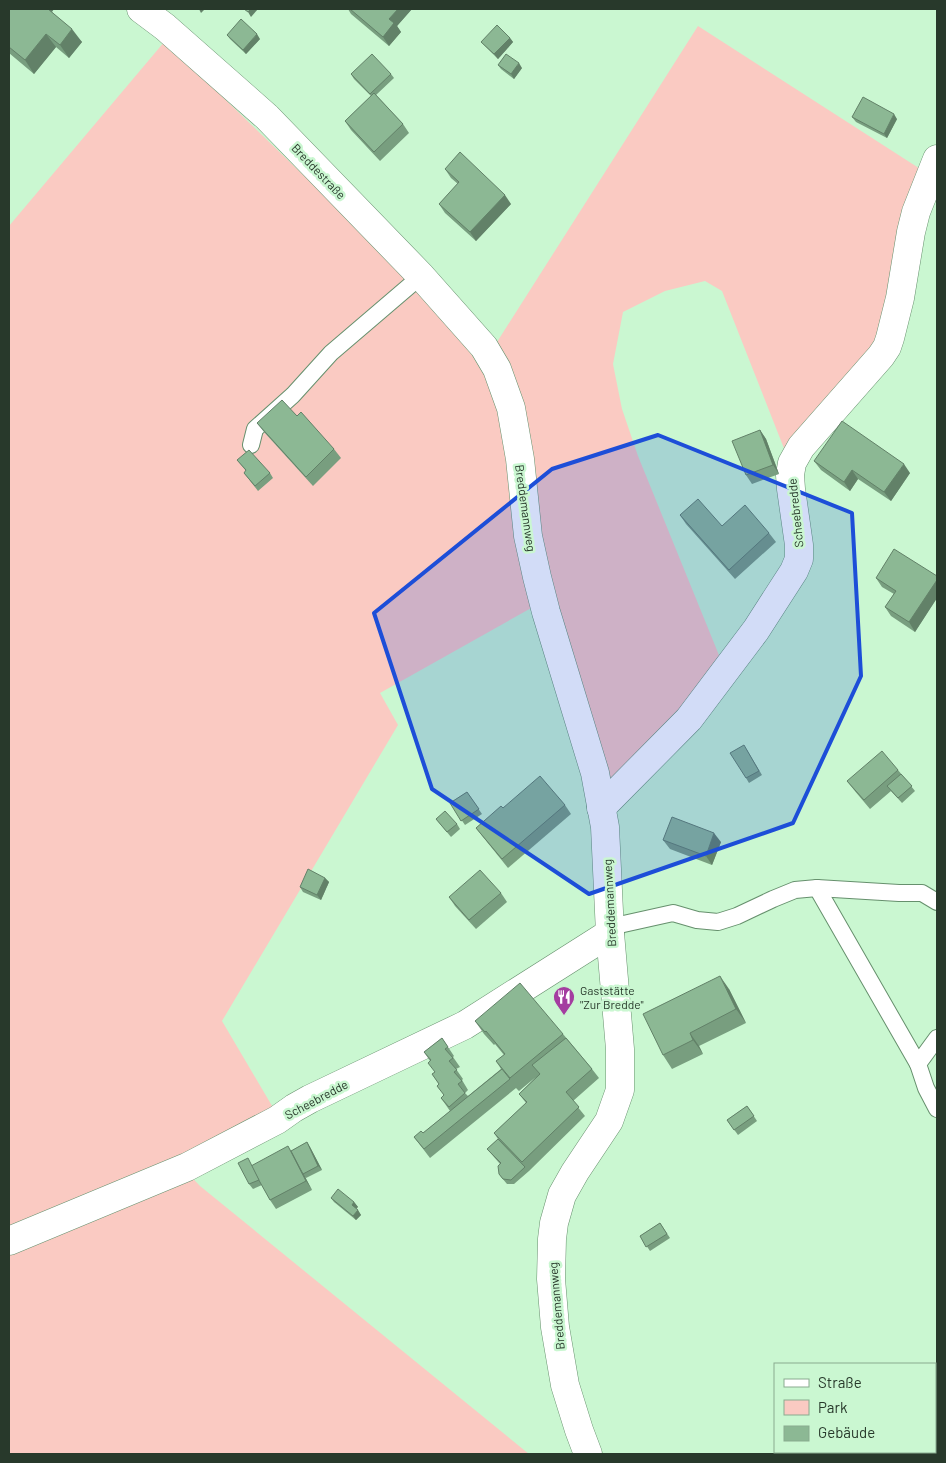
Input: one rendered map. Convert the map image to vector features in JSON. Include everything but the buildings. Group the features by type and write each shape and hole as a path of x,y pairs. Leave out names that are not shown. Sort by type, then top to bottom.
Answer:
{"street":[{"name":"Breddestraße","path":"141,9 194,52 267,117 421,276 484,347"},
{"name":"Scheebredde","path":"602,808 690,719 756,630 794,571 799,560 799,545 790,489 792,463 801,447 887,347 900,298 916,212 937,159"},
{"name":"Breddemannweg","path":"484,347 497,369 511,408 520,459 528,536 537,577 592,764 605,827 610,930 620,1049 620,1090 609,1121 562,1195 554,1223 552,1239 551,1279 555,1327 565,1385 588,1454"},
{"name":"Scheebredde","path":"9,1241 187,1167 277,1120 310,1099 465,1024 610,930"}],"lane":[{"path":"251,445 255,429 293,395 331,353 421,276"},
{"path":"610,930 674,913 697,920 718,922 737,916 773,898 795,890 817,888 922,893 937,902"},
{"path":"817,888 918,1064 926,1088 937,1109"},
{"path":"918,1064 937,1038"}],"highlighted area":[{"path":"658,435 852,513 861,676 793,823 589,894 432,789 374,613 552,469"}],"green space":[{"path":"698,26 925,172 876,353 787,456 722,291 705,281 665,291 623,312 613,364 622,409 638,456 723,665 610,791 554,609 497,342"},
{"path":"165,41 395,264 472,355 494,391 511,469 533,607 380,693 398,725 222,1021 275,1111 178,1163 200,1186 529,1454 9,1454 9,226"}],"place":[{"name":"Gaststätte \"Zur Bredde\"","path":"564,1016"}]}
